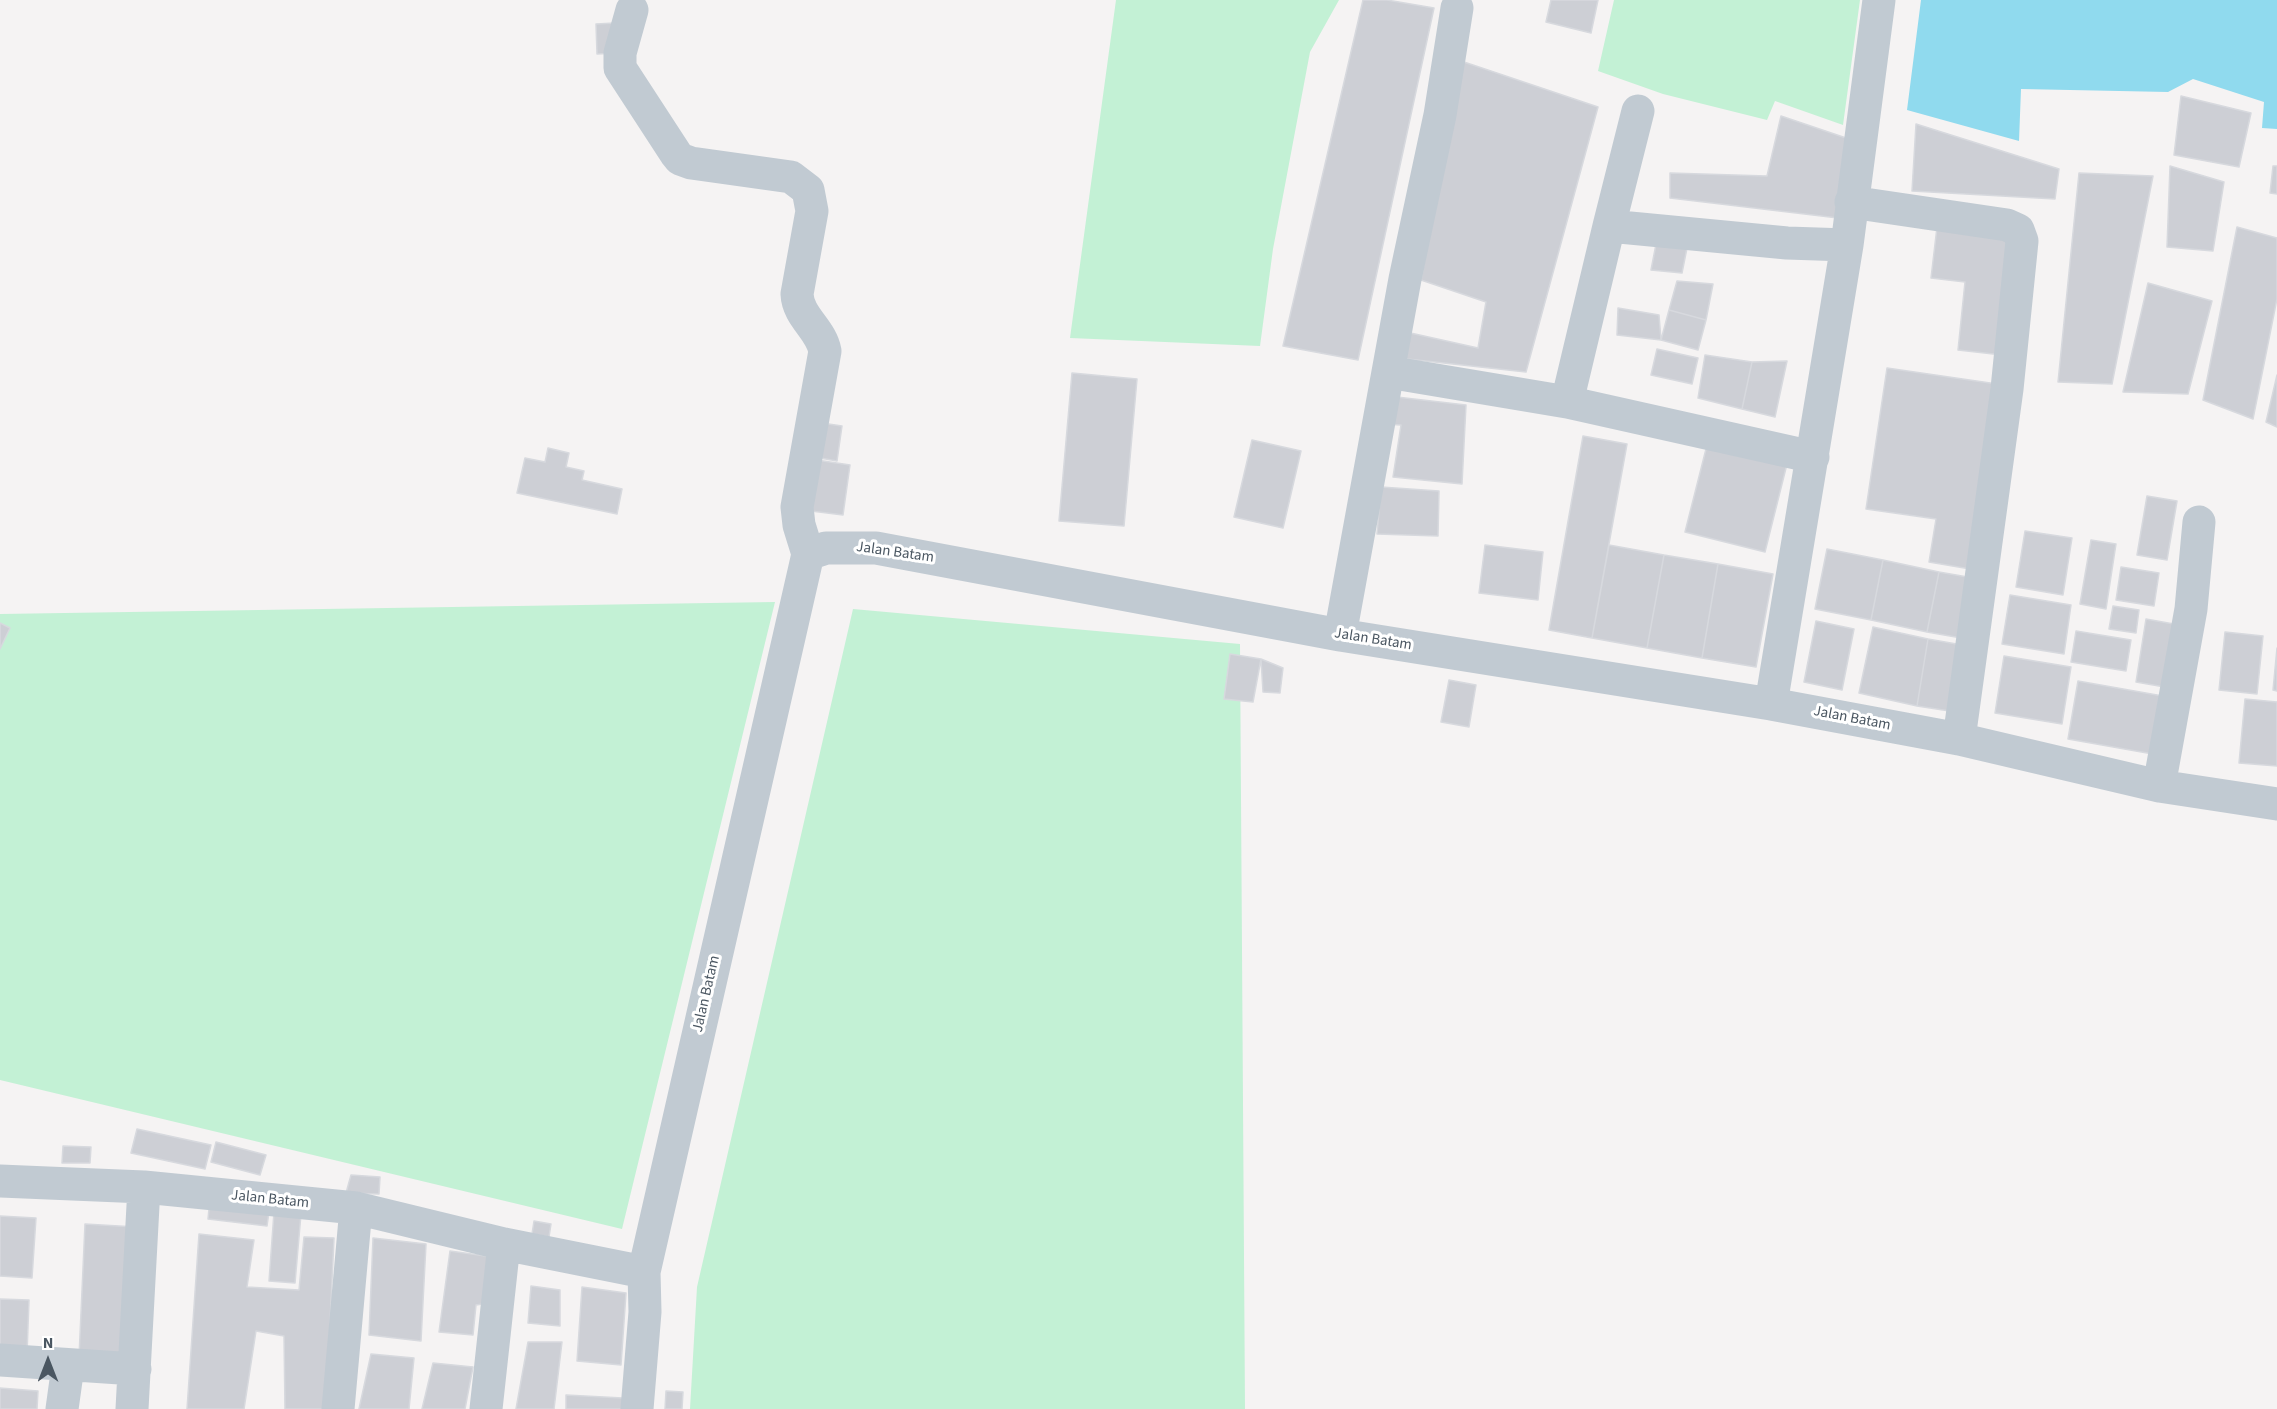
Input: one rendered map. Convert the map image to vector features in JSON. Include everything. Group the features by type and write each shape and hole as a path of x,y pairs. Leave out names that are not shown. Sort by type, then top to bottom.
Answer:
{"street":[{"path":"1771,704 1847,245 1879,0"},
{"path":"1340,635 1405,279 1440,115 1457,8"},
{"path":"632,10 620,53 620,68 675,154 680,159 691,163 791,177 808,190 812,211 797,304 822,340 825,351 797,507 799,525 808,554"},
{"path":"1567,402 1638,111"},
{"path":"1851,202 2007,225 2018,230 2022,241 2007,389 1959,740"},
{"path":"1609,226 1787,243 1847,245"},
{"path":"1388,372 1567,402 1813,457"},
{"path":"2159,786 2191,609 2199,522"},
{"name":"Jalan Batam","path":"0,1181 144,1187 356,1208 504,1244 644,1272 808,554 826,548 876,548 1340,635 1771,704 1959,740 2159,786 2277,804"},
{"path":"132,1409 144,1187"},
{"path":"338,1409 356,1208"},
{"path":"486,1409 504,1244"},
{"path":"637,1409 645,1312 644,1272"},
{"path":"0,1360 135,1369"},
{"path":"62,1409 68,1366"}],"green space":[{"path":"1116,0 1339,0 1310,52 1273,249 1260,346 1070,338"},
{"path":"1614,0 1860,0 1843,125 1775,101 1767,120 1663,94 1598,71"},
{"path":"775,602 622,1229 0,1080 0,614"},
{"path":"853,609 1240,644 1245,1409 690,1409 697,1287"}],"water":[{"path":"1921,0 2277,0 2277,129 2262,128 2264,102 2193,79 2168,92 2021,89 2019,141 1907,110"}],"building":[{"path":"1363,0 1387,0 1434,8 1358,360 1283,346"},
{"path":"1551,0 1598,0 1591,33 1546,22"},
{"path":"615,23 617,53 597,54 596,24"},
{"path":"1461,61 1598,107 1526,372 1398,358 1406,332 1478,348 1486,302 1421,280"},
{"path":"2181,96 2251,113 2239,167 2174,155"},
{"path":"1781,116 1855,141 1838,218 1670,198 1670,173 1767,176"},
{"path":"1916,124 2059,169 2055,199 1912,191"},
{"path":"2170,166 2224,182 2213,251 2167,247"},
{"path":"2273,166 2277,166 2277,194 2270,193"},
{"path":"2079,173 2153,176 2112,384 2058,382"},
{"path":"1937,227 2014,235 2002,355 1958,350 1965,282 1931,278"},
{"path":"2237,227 2277,238 2277,299 2253,419 2203,400"},
{"path":"1657,239 1688,243 1682,273 1651,270"},
{"path":"1677,281 1713,284 1706,320 1669,310"},
{"path":"2148,283 2212,301 2188,394 2123,392"},
{"path":"1618,308 1659,315 1661,340 1617,335"},
{"path":"1669,310 1706,320 1698,350 1661,340"},
{"path":"1657,349 1698,358 1692,384 1651,375"},
{"path":"1705,355 1752,362 1742,409 1698,398"},
{"path":"1787,361 1775,417 1742,409 1752,362"},
{"path":"1887,368 2004,385 1976,570 1929,562 1936,519 1866,509"},
{"path":"1072,373 1137,379 1124,526 1059,521"},
{"path":"2277,375 2277,427 2266,422"},
{"path":"1388,396 1466,405 1462,484 1393,477 1401,425 1385,424"},
{"path":"815,422 842,426 837,461 809,456"},
{"path":"1583,436 1627,444 1592,638 1549,630"},
{"path":"1252,440 1301,451 1283,528 1234,517"},
{"path":"1707,445 1787,464 1765,552 1685,532"},
{"path":"548,448 569,453 566,467 584,471 582,480 622,489 617,514 517,493 525,458 545,462"},
{"path":"810,459 850,465 843,515 803,510"},
{"path":"1381,487 1439,491 1438,536 1377,534"},
{"path":"2147,496 2177,501 2167,560 2137,555"},
{"path":"2025,531 2072,538 2063,595 2016,587"},
{"path":"2091,540 2116,544 2106,609 2080,604"},
{"path":"1485,545 1543,552 1538,600 1479,593"},
{"path":"1609,545 1664,555 1647,648 1592,638"},
{"path":"1827,549 1883,560 1871,620 1815,609"},
{"path":"1664,555 1718,564 1702,658 1647,648"},
{"path":"1883,560 1939,572 1927,632 1871,620"},
{"path":"1718,564 1773,574 1756,667 1702,658"},
{"path":"2121,567 2159,573 2154,606 2116,600"},
{"path":"1939,572 1979,579 1967,639 1927,632"},
{"path":"2010,595 2071,605 2064,654 2002,644"},
{"path":"2113,606 2139,610 2136,633 2109,629"},
{"path":"2146,619 2185,626 2176,689 2136,682"},
{"path":"1816,621 1854,629 1842,690 1804,682"},
{"path":"0,623 10,628 0,649"},
{"path":"1873,627 1928,639 1917,706 1859,693"},
{"path":"2076,631 2131,640 2126,671 2071,662"},
{"path":"2225,632 2263,636 2257,694 2219,690"},
{"path":"1928,639 1968,646 1956,712 1917,706"},
{"path":"2277,648 2277,691 2273,690"},
{"path":"1230,654 1261,659 1253,702 1224,699"},
{"path":"2004,656 2071,667 2062,724 1995,713"},
{"path":"1261,659 1283,668 1280,693 1263,692"},
{"path":"1449,680 1476,685 1469,727 1441,722"},
{"path":"2078,681 2174,698 2164,756 2068,739"},
{"path":"2245,699 2277,702 2277,766 2239,763"},
{"path":"137,1129 211,1145 205,1169 131,1153"},
{"path":"216,1142 266,1155 260,1175 211,1162"},
{"path":"63,1146 91,1147 90,1163 62,1163"},
{"path":"351,1175 380,1177 379,1194 346,1193"},
{"path":"210,1198 270,1205 267,1226 208,1219"},
{"path":"274,1212 301,1214 295,1283 269,1281"},
{"path":"0,1216 36,1218 32,1278 0,1276"},
{"path":"534,1221 551,1224 549,1237 532,1234"},
{"path":"85,1224 136,1227 130,1360 79,1357"},
{"path":"199,1234 254,1240 247,1287 299,1290 304,1237 334,1238 326,1409 285,1409 284,1336 256,1331 244,1409 187,1409"},
{"path":"373,1238 426,1244 421,1341 369,1335"},
{"path":"450,1251 493,1257 489,1303 476,1305 473,1335 439,1332"},
{"path":"531,1286 560,1290 560,1326 528,1323"},
{"path":"582,1287 626,1293 621,1365 577,1361"},
{"path":"0,1299 29,1300 27,1354 0,1352"},
{"path":"528,1342 562,1342 554,1409 516,1409"},
{"path":"371,1354 414,1358 409,1409 359,1409"},
{"path":"433,1363 473,1367 465,1409 422,1409"},
{"path":"0,1388 38,1391 37,1409 0,1409"},
{"path":"666,1391 683,1392 682,1409 665,1409"},
{"path":"566,1395 623,1398 624,1409 566,1409"}]}
